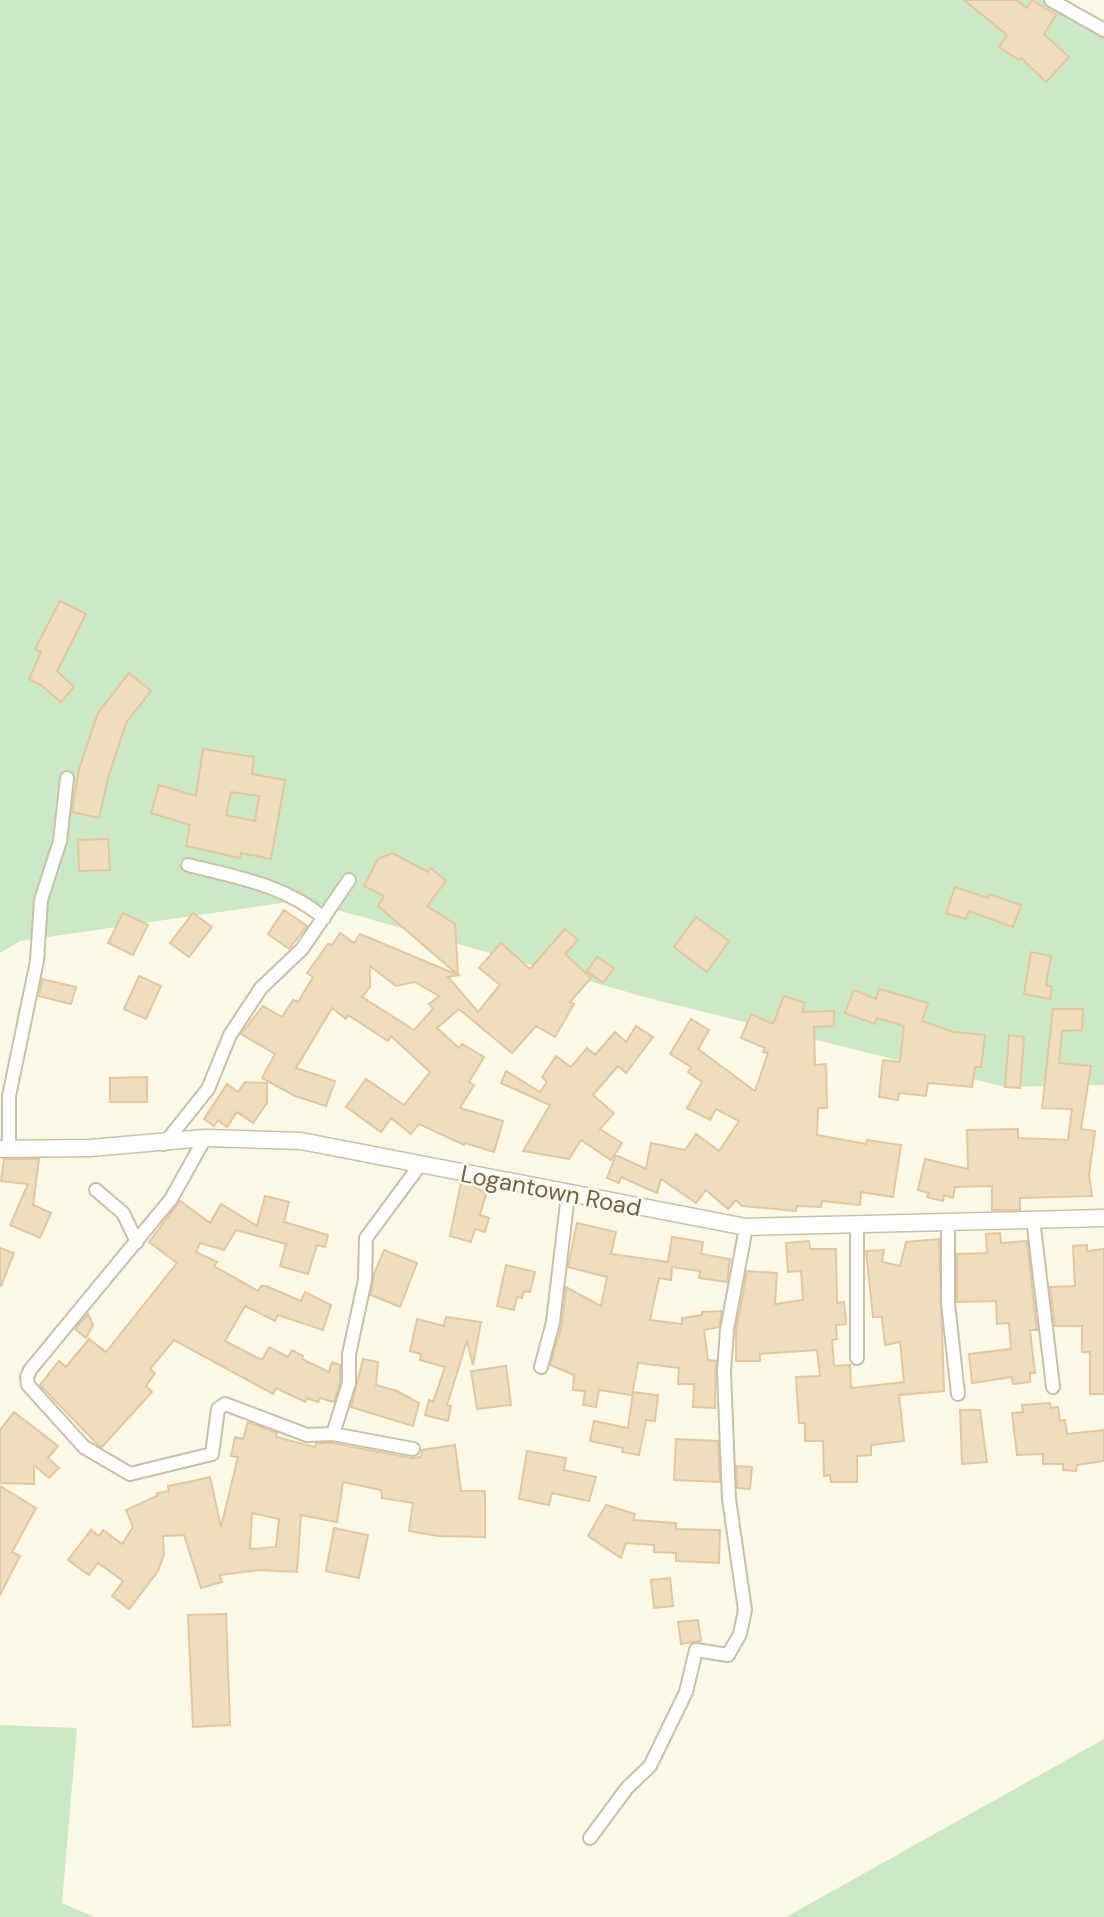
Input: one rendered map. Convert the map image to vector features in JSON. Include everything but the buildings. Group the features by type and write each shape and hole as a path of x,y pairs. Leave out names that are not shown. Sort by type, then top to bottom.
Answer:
{"street":[{"path":"1051,0 1104,30"},
{"path":"4,1149 9,1096 37,961 41,901 61,841 67,778"},
{"path":"188,865 281,891 302,900 324,918"},
{"path":"164,1144 208,1089 230,1035 261,988 302,949 349,880"},
{"path":"205,1138 171,1199 79,1309 27,1377 28,1385 84,1447 130,1474 207,1457 213,1451 218,1409 225,1404 307,1435 333,1434 414,1449"},
{"name":"Logantown Road","path":"4,1149 164,1144 205,1138 301,1141 568,1195 746,1227 1104,1218"},
{"path":"333,1434 349,1383 349,1354 365,1280 366,1238 420,1165"},
{"path":"96,1191 123,1213 137,1242"},
{"path":"541,1367 553,1322 568,1195"},
{"path":"1033,1219 1053,1388"},
{"path":"948,1222 948,1303 958,1394"},
{"path":"857,1225 857,1358"},
{"path":"590,1839 627,1788 650,1766 686,1692 696,1650 728,1655 740,1634 745,1609 729,1499 724,1372 727,1330 746,1227"}],"green space":[{"path":"0,0 1047,0 1104,36 1104,1085 1005,1087 652,999 302,900 20,941 0,953"},
{"path":"0,1725 77,1728 62,1903 94,1917 0,1917"},
{"path":"1104,1739 1104,1917 786,1917"}]}
